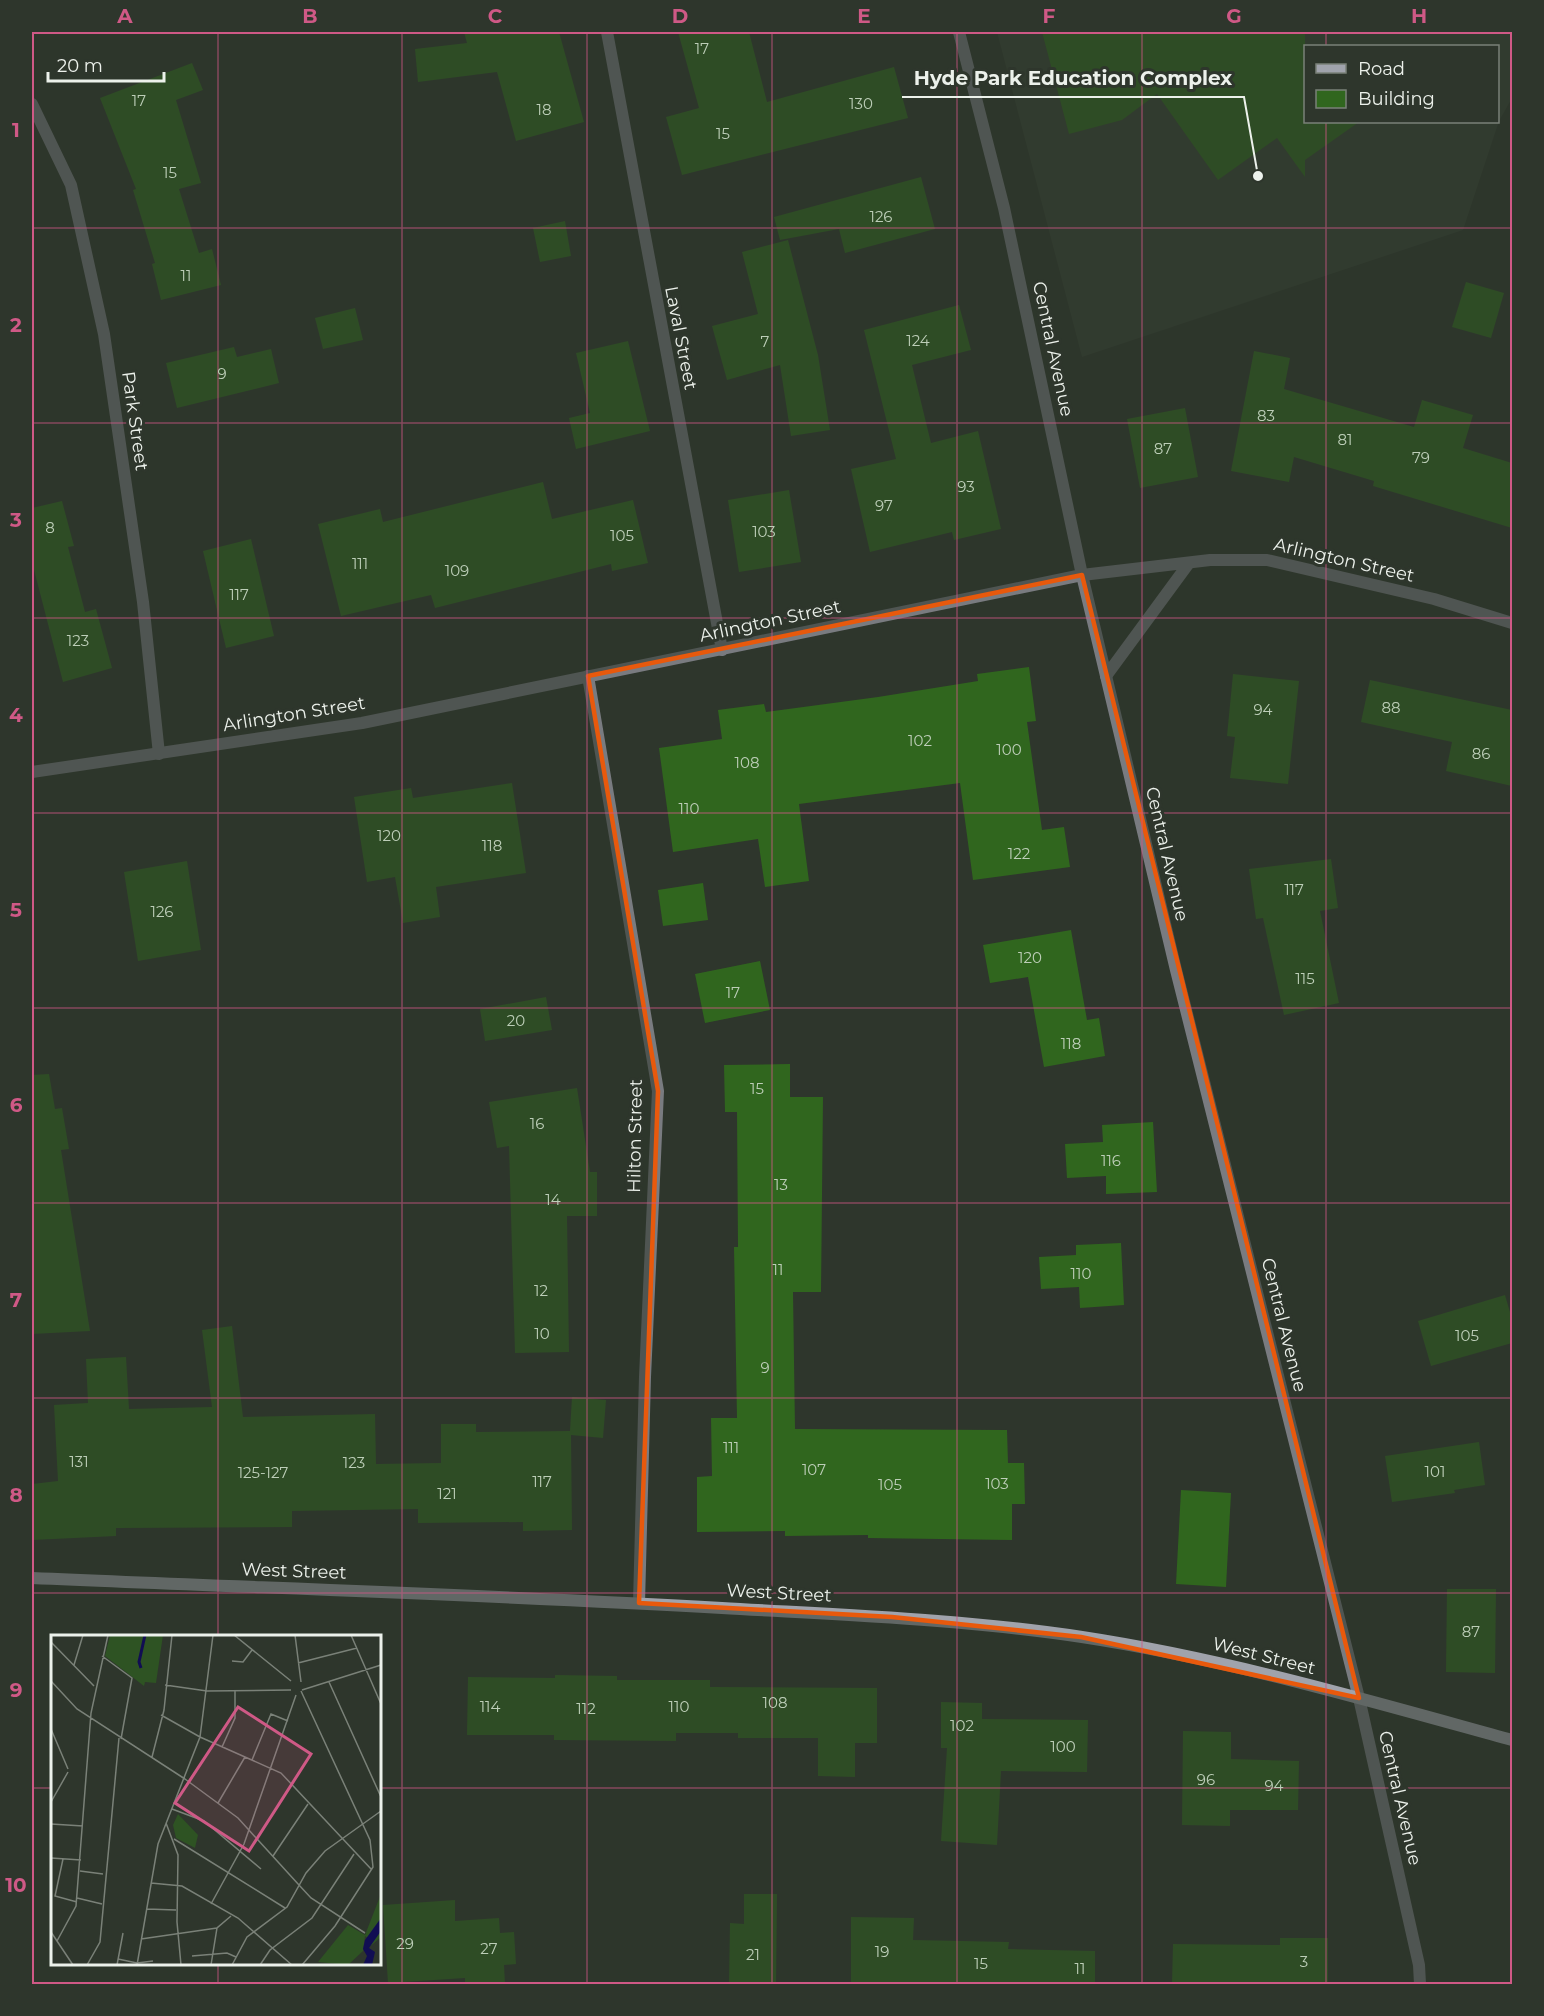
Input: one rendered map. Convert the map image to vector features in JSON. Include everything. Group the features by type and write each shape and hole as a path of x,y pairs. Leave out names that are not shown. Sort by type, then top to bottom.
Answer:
{"main road":[{"name":"West Street","path":"32,1578 639,1603 892,1617 1081,1637 1192,1658 1359,1698 1512,1740"}],"street":[{"name":"Laval Street","path":"607,32 722,650"},
{"name":"Central Avenue","path":"959,32 1004,208 1082,575 1176,970 1359,1698 1419,1965 1420,1984"},
{"name":"Park Street","path":"32,104 71,185 104,334 143,602 159,754"},
{"name":"Arlington Street","path":"32,772 362,723 1082,575 1189,563 1267,560 1434,599 1512,623"},
{"path":"1106,676 1189,563"},
{"name":"Hilton Street","path":"588,676 658,1091 645,1377 639,1603"}],"highlighted area":[{"path":"1082,575 1359,1698 1081,1637 892,1617 639,1603 658,1091 588,676"}],"shaded area":[{"path":"997,32 1512,32 1512,98 1499,121 1499,45 1304,45 1304,123 1498,123 1463,230 1082,357"}],"building":[{"path":"464,32 559,32 584,122 516,141 497,72 418,82 415,49 467,43"},
{"path":"678,32 749,32 767,102 894,67 908,118 682,175 666,117 699,108"},
{"path":"1042,32 1305,32 1304,123 1358,123 1305,160 1305,177 1277,138 1218,180 1157,94 1122,120 1069,134"},
{"path":"192,63 203,90 176,100 201,183 179,189 199,253 212,249 221,285 161,300 152,264 155,263 133,190 136,189 100,98"},
{"path":"921,177 935,229 845,253 839,229 780,240 774,217"},
{"path":"565,221 571,256 540,262 533,228"},
{"path":"788,240 818,355 830,430 791,436 780,365 727,380 712,326 758,314 742,252"},
{"path":"1466,282 1504,293 1491,338 1452,327"},
{"path":"959,305 971,350 912,365 931,443 978,431 1001,529 954,540 952,532 870,552 851,469 896,459 864,330"},
{"path":"355,308 363,340 323,349 315,318"},
{"path":"628,341 650,431 576,449 569,418 590,413 576,353"},
{"path":"234,347 237,357 271,349 279,383 177,408 166,363"},
{"path":"1254,351 1290,358 1284,389 1414,427 1422,400 1473,415 1463,448 1512,463 1512,528 1373,486 1374,481 1294,457 1289,482 1231,471"},
{"path":"1185,408 1198,477 1140,488 1127,419"},
{"path":"543,482 552,519 633,500 648,563 612,571 611,564 435,608 431,595 341,616 318,524 380,509 383,522"},
{"path":"789,490 801,562 739,572 728,500"},
{"path":"62,501 74,546 68,547 85,612 96,609 112,668 63,682 32,562 32,508"},
{"path":"251,539 274,636 226,648 203,551"},
{"path":"1029,667 1036,721 1027,722 1042,830 1064,827 1070,867 973,880 960,783 799,804 809,881 765,887 758,839 673,852 659,748 722,739 718,710 764,704 766,712 878,697 978,681 977,674"},
{"path":"1233,674 1299,681 1288,784 1230,778 1235,737 1227,736"},
{"path":"1370,680 1512,710 1512,786 1446,771 1452,742 1361,722"},
{"path":"512,783 526,873 436,887 440,917 403,923 395,877 367,882 354,797 411,788 413,798"},
{"path":"1331,859 1338,908 1320,911 1339,1003 1284,1015 1263,918 1256,919 1249,869"},
{"path":"187,861 201,950 138,961 124,872"},
{"path":"703,883 708,920 663,926 658,890"},
{"path":"1071,930 1087,1020 1099,1018 1105,1056 1044,1067 1028,977 990,983 983,945"},
{"path":"760,961 770,1010 705,1023 695,974"},
{"path":"546,997 552,1030 485,1041 480,1009"},
{"path":"790,1064 790,1097 823,1097 821,1292 793,1292 795,1429 1007,1430 1008,1463 1024,1463 1025,1504 1012,1504 1012,1540 868,1538 868,1535 785,1536 785,1531 697,1532 697,1477 712,1476 711,1418 737,1418 734,1247 738,1247 737,1112 725,1112 724,1065"},
{"path":"49,1074 55,1109 62,1108 69,1149 61,1150 90,1331 32,1334 32,1075"},
{"path":"577,1088 590,1172 597,1172 597,1216 567,1216 569,1352 515,1353 509,1146 497,1148 489,1102"},
{"path":"1153,1122 1157,1192 1106,1194 1106,1176 1067,1178 1065,1144 1103,1142 1102,1125"},
{"path":"1121,1243 1124,1305 1080,1308 1079,1287 1041,1289 1039,1257 1076,1255 1076,1245"},
{"path":"1505,1295 1512,1319 1512,1343 1431,1366 1418,1321"},
{"path":"232,1326 243,1417 375,1414 376,1464 441,1463 441,1424 476,1424 476,1432 570,1431 572,1397 606,1400 603,1438 571,1435 572,1530 523,1531 523,1522 418,1523 418,1509 292,1511 292,1527 116,1528 116,1536 32,1540 32,1484 58,1481 54,1405 88,1403 86,1359 126,1357 129,1409 212,1407 202,1330"},
{"path":"1479,1442 1485,1485 1454,1490 1455,1493 1392,1502 1385,1456"},
{"path":"1181,1490 1231,1493 1226,1587 1176,1584"},
{"path":"1447,1589 1496,1589 1495,1673 1446,1672"},
{"path":"555,1675 617,1676 617,1680 710,1680 710,1687 877,1688 877,1743 855,1743 855,1777 818,1776 818,1738 738,1738 738,1733 676,1733 676,1741 554,1740 554,1735 467,1735 468,1677 555,1678"},
{"path":"941,1702 982,1703 982,1719 1088,1720 1087,1772 1001,1771 997,1845 941,1841 947,1748 941,1748"},
{"path":"1183,1731 1231,1732 1231,1759 1299,1761 1298,1810 1230,1810 1230,1826 1182,1825"},
{"path":"744,1894 777,1894 776,1984 729,1984 730,1923 744,1924"},
{"path":"455,1900 455,1921 499,1918 500,1933 514,1932 516,1964 504,1965 505,1984 465,1984 465,1978 388,1983 383,1905"},
{"path":"851,1917 914,1918 913,1940 1009,1942 1008,1949 1095,1951 1095,1984 851,1984"},
{"path":"1280,1938 1328,1938 1328,1984 1172,1984 1173,1944 1280,1945"}],"place":[{"name":"Hyde Park Education Complex","path":"1258,176"}]}
